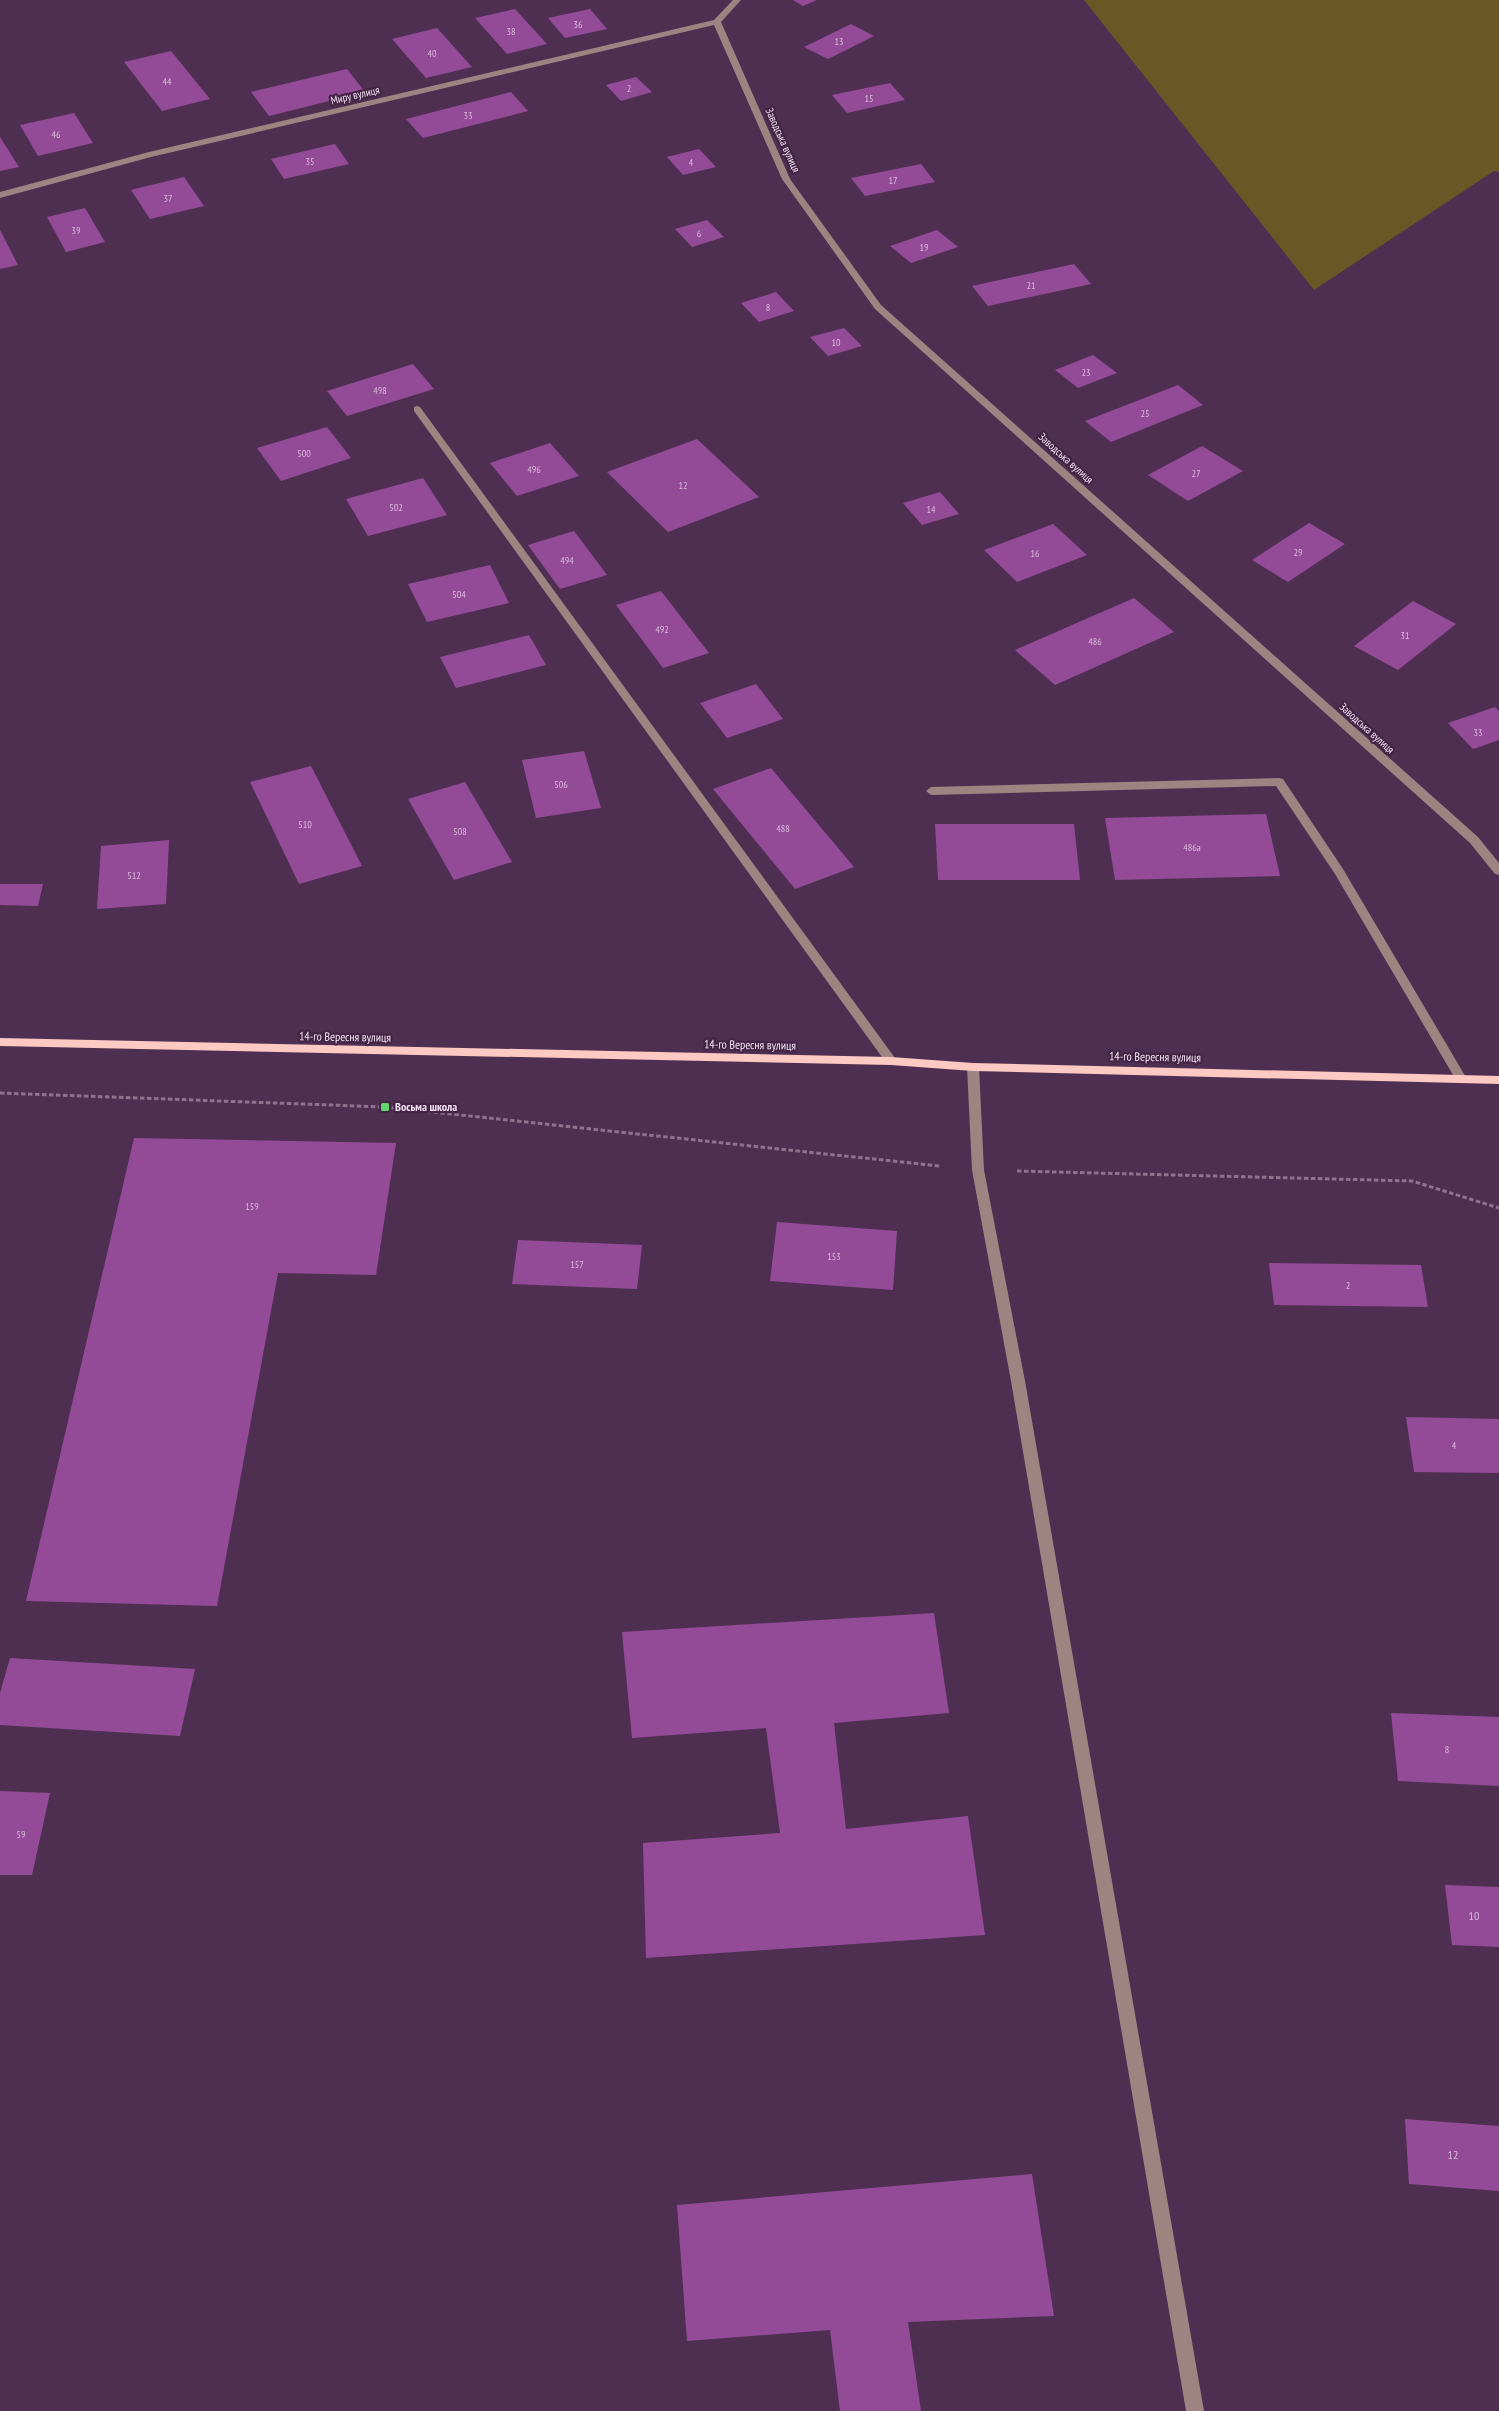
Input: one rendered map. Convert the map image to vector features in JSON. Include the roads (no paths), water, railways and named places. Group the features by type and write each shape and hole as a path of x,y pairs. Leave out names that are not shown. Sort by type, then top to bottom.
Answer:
{"main road":[{"name":"14-го Вересня вулиця","path":"0,1042 890,1061 973,1067 1460,1077 1499,1080"}],"street":[{"path":"716,22 737,0"},
{"name":"Миру вулиця","path":"0,195 149,155 716,22"},
{"name":"Заводська вулиця","path":"716,22 786,179 878,307 1474,840 1499,872"},
{"path":"417,409 890,1061"},
{"path":"931,791 1279,782 1339,872 1460,1077"},
{"path":"973,1067 978,1170 1018,1381 1195,2411"}],"place":[{"name":"Восьма школа","path":"385,1107"}]}
